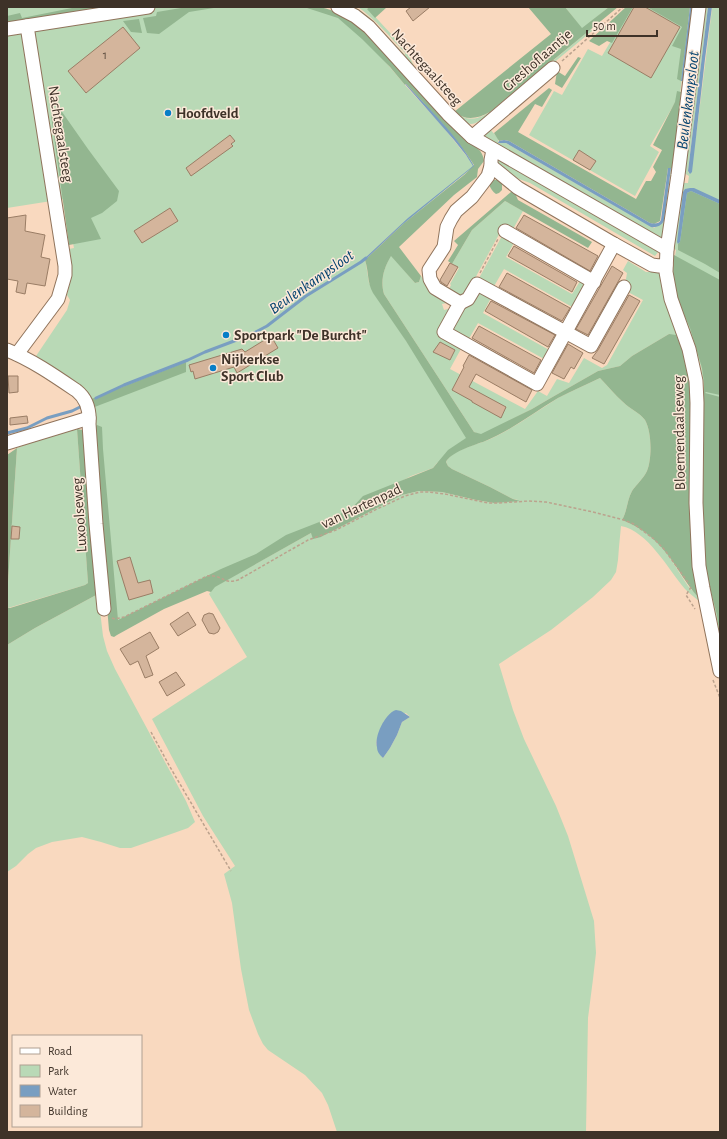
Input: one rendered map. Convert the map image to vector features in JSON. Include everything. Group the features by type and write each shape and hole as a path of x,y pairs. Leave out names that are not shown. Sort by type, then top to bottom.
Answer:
{"street":[{"path":"7,29 148,7"},
{"name":"Nachtegaalsteeg","path":"338,7 355,16 369,27 448,114 472,137 667,249"},
{"name":"Bloemendaalseweg","path":"699,7 666,265 667,285 689,349 696,381 697,532 699,566 720,671"},
{"name":"Nachtegaalsteeg","path":"12,352 58,299 65,275 65,266 27,26"},
{"name":"Greshoflaantje","path":"472,137 553,68"},
{"path":"460,303 435,288 430,279 429,270 444,247 447,227 456,211 472,197 488,176 493,150"},
{"path":"491,166 518,188 614,244 652,265 666,265"},
{"path":"505,231 594,282"},
{"path":"614,244 594,282 566,332 537,384 444,332 460,303 468,299 477,284 566,332 591,346 624,287"},
{"name":"Luxoolseweg","path":"12,352 39,366 82,394 88,408 95,517 104,609"},
{"path":"7,443 89,418"}],"path":[{"name":"Greshoflaantje","path":"553,68 623,7"},
{"path":"477,284 477,279 503,230 505,231"},
{"name":"van Hartenpad","path":"104,609 112,618 119,619 204,577 211,575 231,582 238,580 308,540 336,530 405,496 420,492 445,494 488,503 530,501 546,502 624,520 634,524 654,539 664,549 693,586"},
{"path":"152,732 170,767 231,871"}],"green space":[{"name":"Sportpark \"De Burcht\"","path":"7,7 313,7 341,17 361,33 443,127 473,164 473,167 391,234 357,265 365,260 369,283 473,444 437,463 433,468 411,476 350,510 111,636 91,405 34,359 67,310 70,300 67,295 71,272 69,249 74,248 64,199 7,208"},
{"path":"77,7 126,7 7,26 7,16 20,13 22,18"},
{"path":"187,7 220,7 189,12 159,34 147,33 143,18 156,16 157,12"},
{"path":"300,7 317,7 333,11 351,21 367,33 466,140 482,154 484,161 478,169 477,177 454,195 399,247 421,276 419,282 415,283 391,256 386,265 382,284 384,294 474,432 481,434 532,409 598,371 620,366 632,356 669,334 676,335 685,355 691,386 698,597 667,554 657,543 635,526 622,520 632,491 649,466 649,431 643,417 620,399 600,378 558,398 493,438 468,447 457,453 446,462 452,469 520,501 494,503 442,492 419,491 402,495 321,537 313,539 311,533 215,587 211,592 207,591 164,609 114,637 111,636 109,630 93,440 95,427 97,425 102,427 118,620 221,569 256,554 286,535 350,510 363,496 433,468 448,450 466,438 406,341 373,293 365,260 403,224 464,175 474,165 459,143 442,123 362,39 338,18"},
{"path":"346,7 355,7 369,17 405,55 405,53 383,29 358,7 366,7 406,50 415,68 454,112 470,119 484,115 495,109 591,29 592,31 481,123 479,121 471,124 463,120 461,122 376,29 359,15"},
{"path":"369,7 387,7 375,18 367,9"},
{"path":"528,7 565,7 582,28 609,7 618,7 490,112 472,118 458,115 454,112 551,34"},
{"path":"565,7 609,7 582,29"},
{"path":"626,7 633,7 612,43 607,41 599,46 589,41"},
{"path":"631,7 648,7 688,30 680,94 650,146 659,152 635,196 529,135 554,91 562,95 588,49 602,56"},
{"path":"647,7 690,7 681,81 677,79 681,49 672,46 682,27"},
{"path":"703,7 708,7 688,171 689,173 697,129 712,7 720,7 720,639 706,575 703,532 702,485 704,387 701,367 674,288 673,269 676,250 673,248 683,183 688,183 689,176 684,173"},
{"path":"139,19 142,33 131,32 123,21"},
{"path":"578,57 581,58 562,88 555,84 557,71 565,76"},
{"path":"549,88 552,90 542,107 535,104 518,132 636,199 646,181 651,181 656,172 653,167 662,150 653,145 675,102 677,91 681,92 673,168 668,168 660,221 654,224 650,223 509,141 499,141 494,133"},
{"path":"60,109 119,191 117,201 102,213 91,218 101,239 69,245 51,115"},
{"path":"488,127 498,138 498,142 506,143 654,228 664,221 671,169 669,168 673,168 663,238 661,239 484,137"},
{"path":"497,157 659,251 655,256 530,183 519,179 496,164"},
{"path":"493,180 500,180 502,184 502,190 496,194 489,184"},
{"path":"514,191 518,200 592,242 588,248 505,201 472,230 452,264 448,261 458,245 454,241"},
{"path":"691,191 720,204 720,273 678,250 687,193"},
{"path":"505,201 523,211 512,231 503,227 467,293 460,296 448,291 451,285 450,284 459,268 452,264 472,230"},
{"path":"503,234 515,241 506,257 572,294 582,278 587,284 574,308 504,269 493,288 478,280"},
{"path":"391,255 415,283 419,282 421,276 432,290 451,302 442,304 444,310 452,308 438,333 462,347 450,369 525,409 538,391 547,396 557,379 569,383 584,358 602,368 607,365 643,300 626,291 622,285 626,279 627,273 623,270 628,261 646,272 661,272 683,344 669,334 632,356 620,366 598,371 532,409 481,435 474,432 384,294 382,284 383,274"},
{"path":"674,255 720,280 720,395 705,393 720,397 720,636 717,615 705,563 703,502 704,382 702,368 690,328 677,299 673,281"},
{"path":"479,291 492,296 483,313 551,351 546,360 478,323 467,342 451,331 459,314"},
{"path":"186,362 186,372 92,408 89,400"},
{"path":"600,378 620,399 643,417 649,431 649,466 632,491 622,520 636,526 658,543 668,555 688,586 696,594 699,601 685,589 649,543 631,529 621,526 616,572 611,580 593,597 551,630 499,664 513,710 524,739 556,806 568,836 594,921 596,953 588,1018 586,1132 337,1132 328,1105 322,1093 305,1075 268,1050 258,1034 249,1010 241,969 232,903 224,874 235,866 203,816 152,719 247,657 209,594 214,587 311,533 321,537 402,495 419,491 442,492 494,503 518,500 513,499 452,469 446,462 448,458 468,447 493,438 558,398","holes":["406,713 410,717 402,722 397,735 383,758 376,744 384,721"]},
{"path":"77,429 88,583 8,608 7,597 17,448 50,436"},
{"path":"77,429 83,430 85,433 98,594 7,645 7,606 10,608 88,583"},
{"path":"17,448 7,597 7,455"},
{"path":"98,594 103,636 107,651 115,669 186,801 195,822 188,828 131,848 120,848 82,837 52,842 36,848 7,872 7,645"}],"water":[{"path":"690,7 692,7 684,80 681,81"},
{"path":"708,7 712,7 692,172 690,174 688,171"},
{"path":"405,84 452,133 474,166 403,224 365,260 364,259 408,218 473,166 454,140"},
{"path":"499,141 509,141 650,223 655,224 661,220 668,168 671,168 664,221 658,226 651,227 506,143 498,143"},
{"path":"694,188 720,200 720,204 691,191 687,193 680,242 678,244 683,192 685,189"},
{"path":"396,710 401,711 410,717 402,722 397,735 383,758 378,750 377,737 384,720"}],"building":[{"path":"411,7 430,7 413,21 406,11"},
{"path":"634,7 645,7 680,27 651,78 608,53"},
{"path":"123,27 140,48 86,93 68,71"},
{"path":"230,135 235,141 231,144 233,146 191,176 186,168"},
{"path":"579,150 596,161 590,170 573,160"},
{"path":"170,208 178,221 142,243 134,231"},
{"path":"26,215 25,231 45,235 41,257 50,259 45,286 27,283 25,294 16,292 18,281 7,279 7,218"},
{"path":"524,215 598,256 590,271 516,228"},
{"path":"514,246 577,282 572,292 508,256"},
{"path":"450,263 458,267 447,286 440,280"},
{"path":"612,266 623,273 588,335 576,329"},
{"path":"507,273 570,308 562,321 499,287"},
{"path":"629,295 640,301 604,364 592,358"},
{"path":"491,301 555,335 548,347 485,311"},
{"path":"479,326 541,360 534,373 472,338"},
{"path":"271,336 278,348 237,373 234,367 195,379 193,371 191,372 189,365 242,349 245,352"},
{"path":"440,342 455,350 450,360 433,352"},
{"path":"568,344 583,353 574,369 571,367 564,379 552,373"},
{"path":"469,355 532,390 526,402 476,374 469,387 506,407 501,418 452,390"},
{"path":"8,376 18,376 18,392 9,393"},
{"path":"27,416 28,423 10,425 10,418"},
{"path":"12,526 20,527 19,539 11,539"},
{"path":"130,557 138,583 150,580 153,593 129,600 117,561"},
{"path":"188,612 196,625 178,636 170,624"},
{"path":"209,613 213,614 220,628 218,632 214,634 209,633 202,620 204,615"},
{"path":"150,632 159,648 146,656 153,675 145,678 138,661 130,665 120,649"},
{"path":"176,672 185,685 167,696 159,682"}],"waterway":[{"name":"Beulenkampsloot","path":"96,398 124,385 250,335 267,326 306,296 366,258"},
{"name":"Beulenkampsloot","path":"7,433 27,428 47,418 72,411 80,407"}],"place":[{"name":"Hoofdveld","path":"168,113"},
{"name":"Sportpark \"De Burcht\"","path":"226,335"},
{"name":"Nijkerkse Sport Club","path":"213,368"}]}
